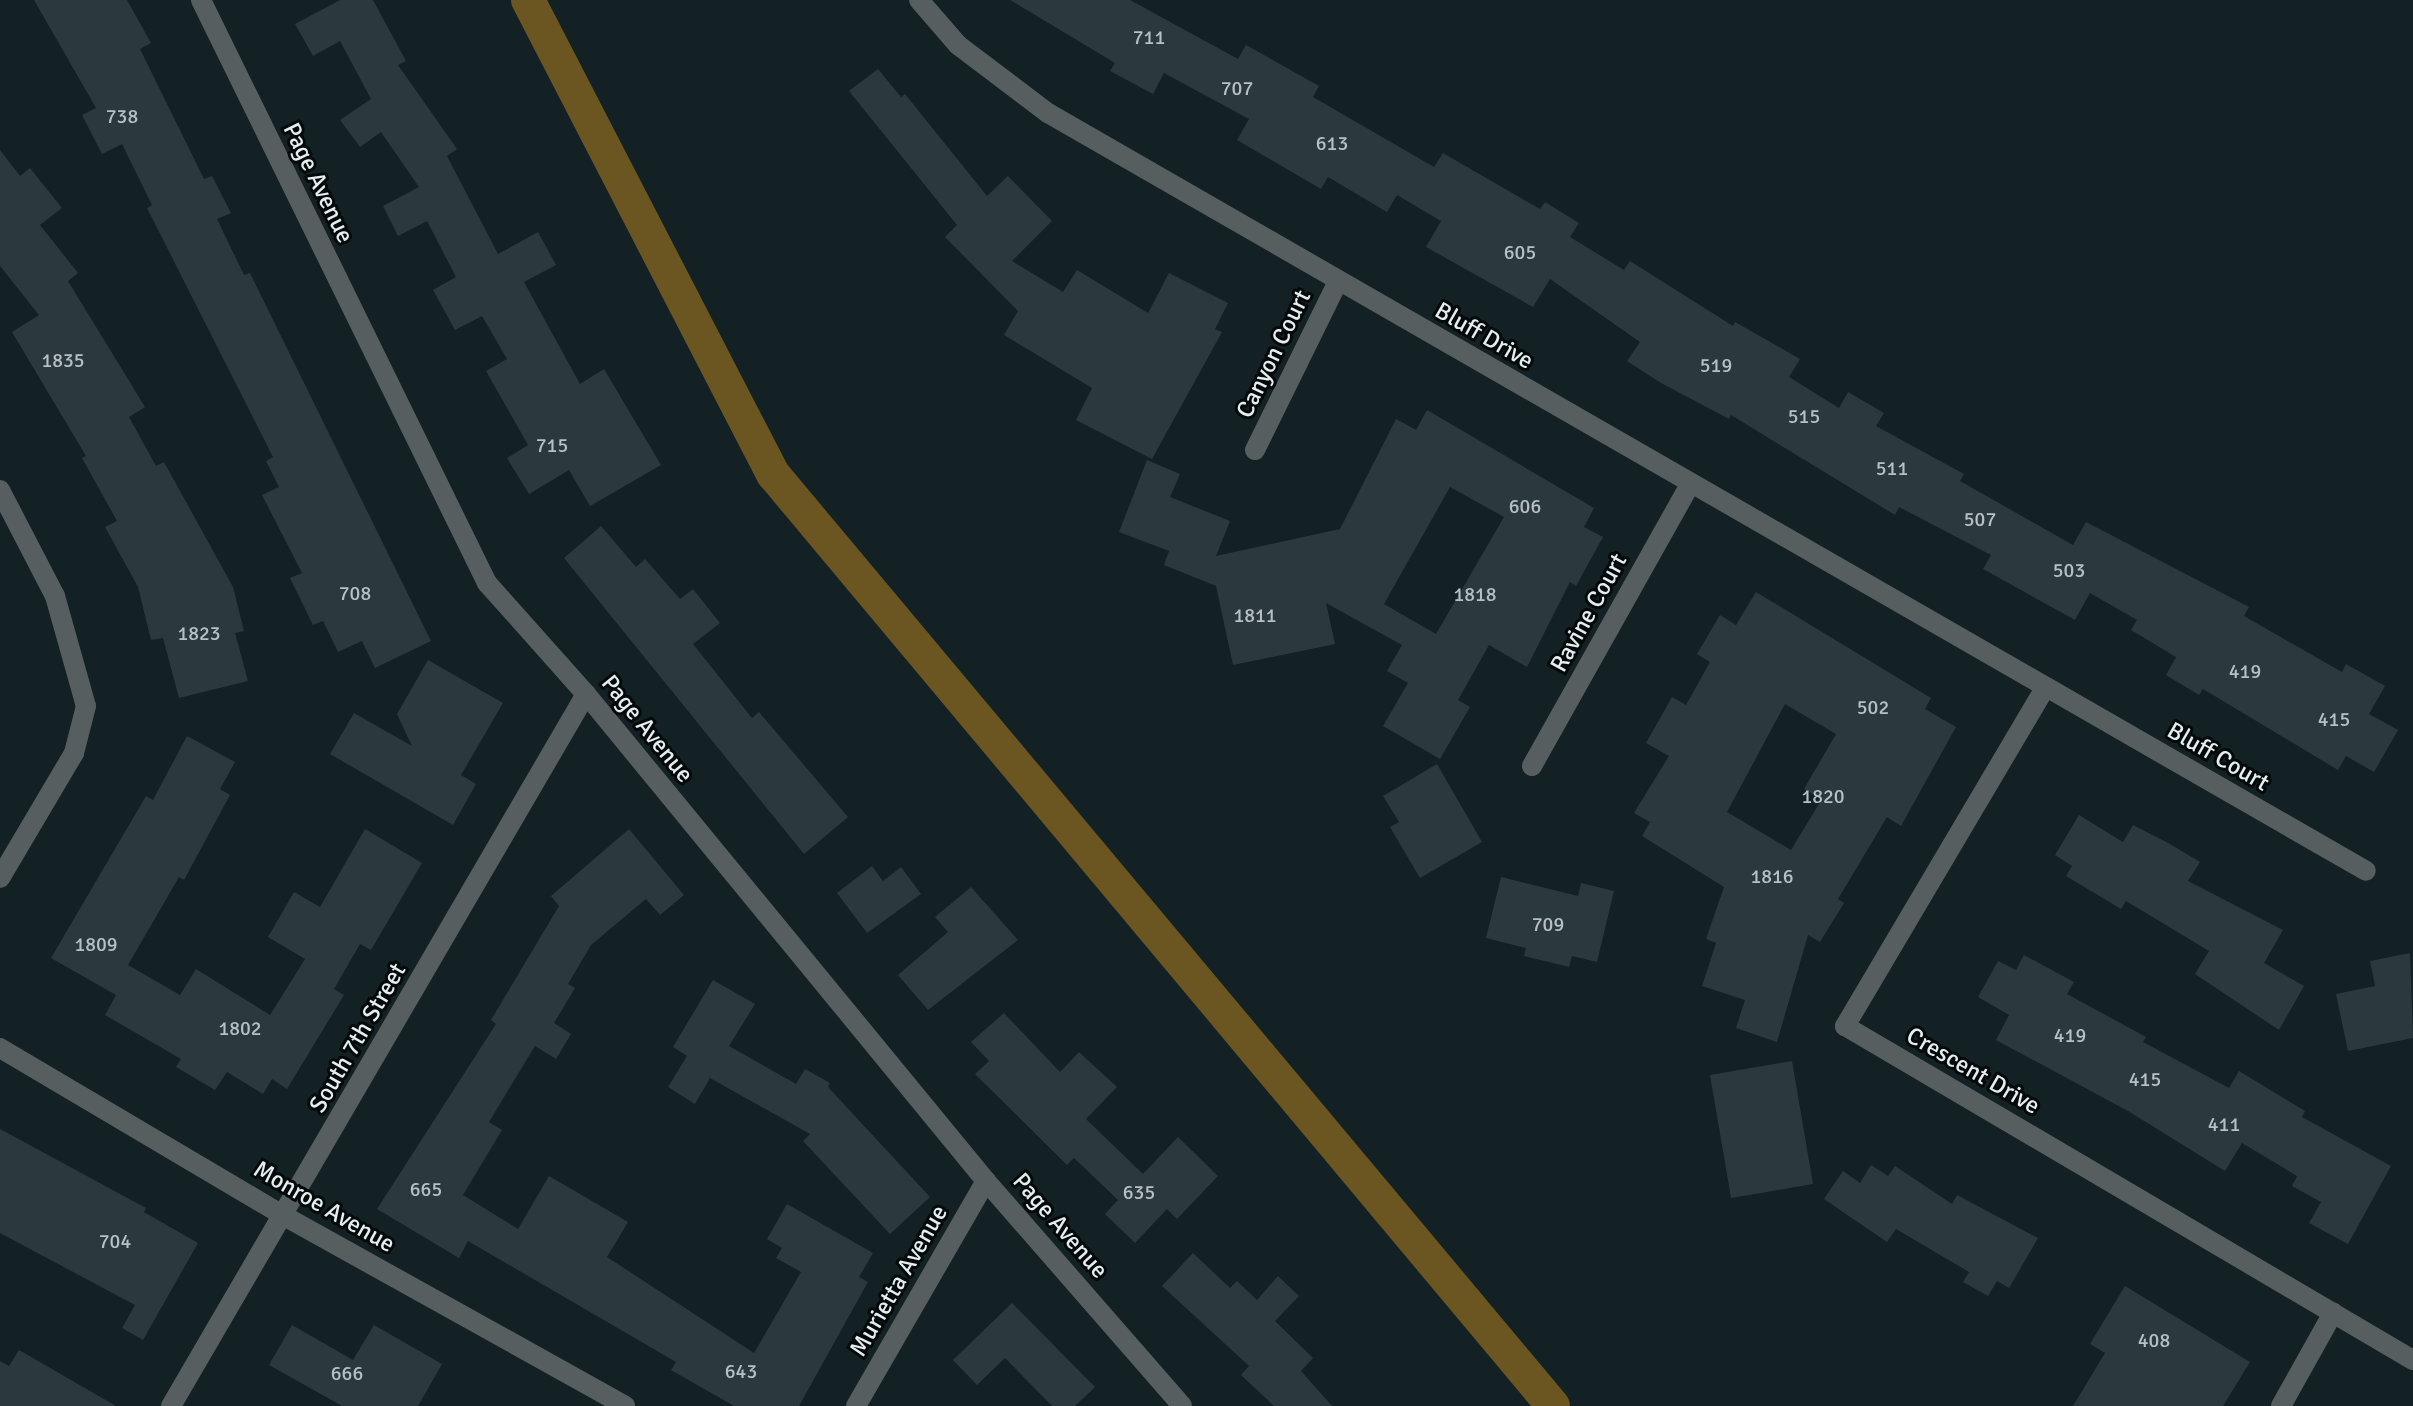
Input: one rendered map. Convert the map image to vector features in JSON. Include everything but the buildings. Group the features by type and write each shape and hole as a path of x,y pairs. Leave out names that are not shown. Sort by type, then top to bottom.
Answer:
{"street":[{"name":"Page Avenue","path":"201,0 487,583 586,694 986,1181 1182,1406"},
{"name":"Bluff Drive","path":"919,0 958,45 1016,91 1338,281 2045,688"},
{"name":"Canyon Court","path":"1255,450 1338,281"},
{"name":"Ravine Court","path":"1532,766 1690,484"},
{"path":"0,490 55,596 86,706 74,753 0,878"},
{"name":"Bluff Court","path":"2045,688 2366,871"},
{"name":"Crescent Drive","path":"2045,688 1845,1026 2413,1360"},
{"name":"South 7th Street","path":"171,1406 286,1217 586,694"},
{"name":"Monroe Avenue","path":"0,1048 286,1217 625,1406"},
{"name":"Murietta Avenue","path":"856,1406 986,1181"},
{"path":"2281,1406 2333,1313"}],"waterway":[{"path":"528,0 773,474 1553,1406"}]}
